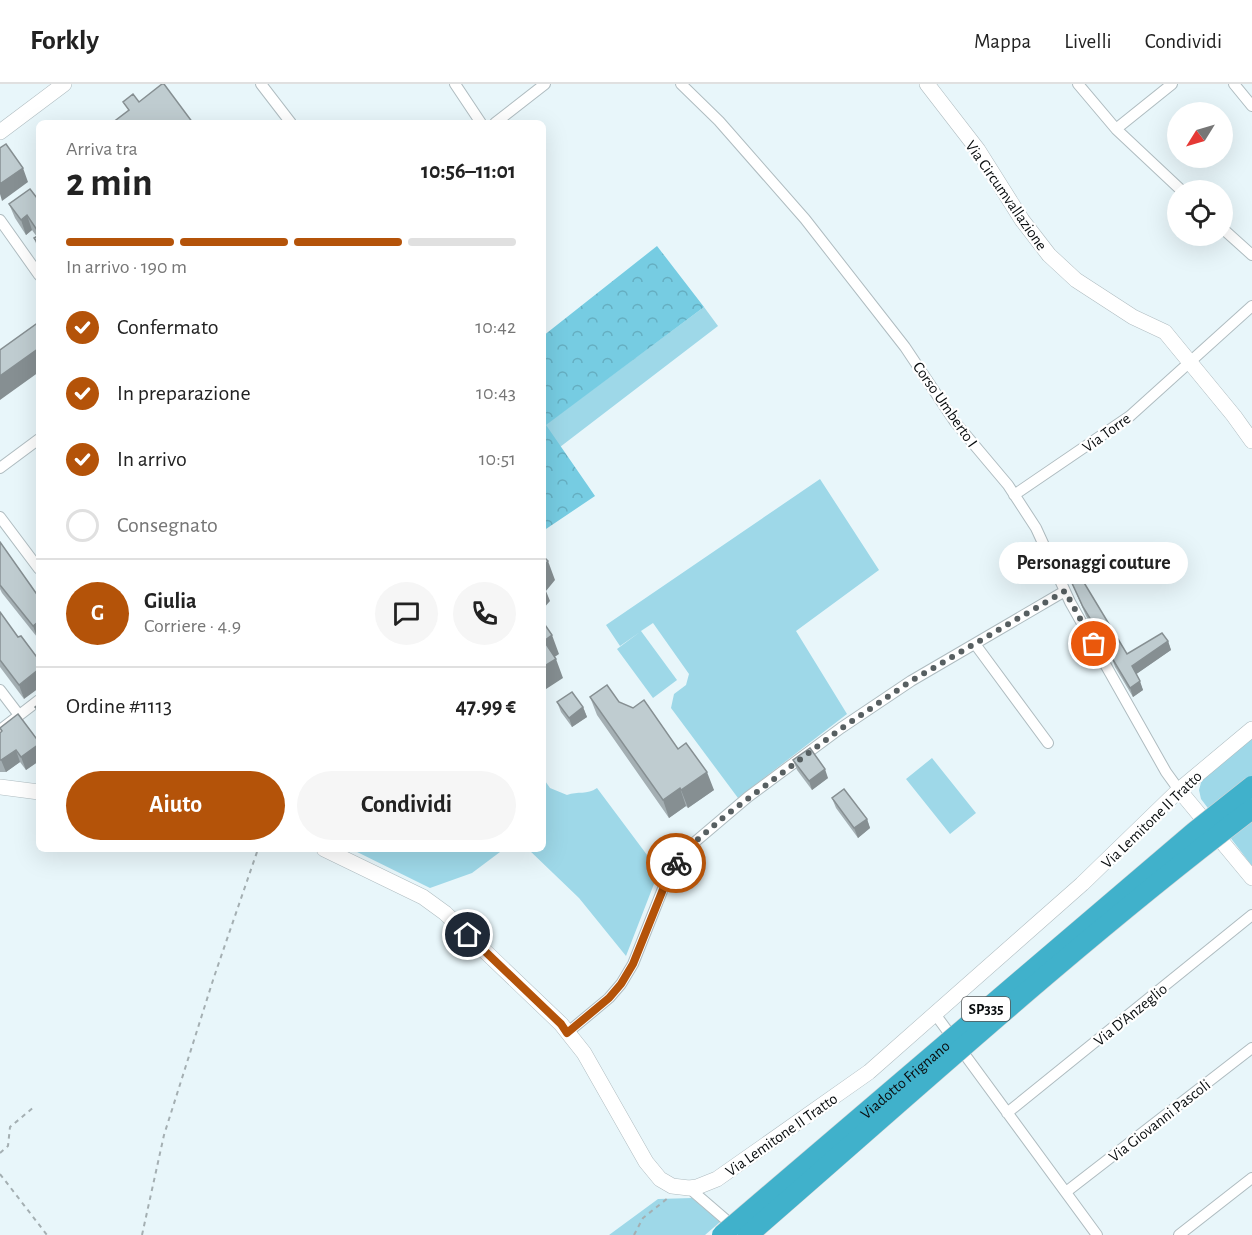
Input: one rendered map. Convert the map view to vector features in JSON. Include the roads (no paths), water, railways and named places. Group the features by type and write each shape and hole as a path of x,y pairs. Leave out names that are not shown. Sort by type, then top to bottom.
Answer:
{"highway":[{"name":"Viadotto Frignano","path":"724,1227 1194,832 1252,786"},
{"name":"Viadotto Frignano","path":"748,1235 1048,975 1212,839 1252,809"}],"street":[{"path":"0,132 64,84"},
{"path":"261,84 289,120"},
{"path":"455,84 480,120"},
{"path":"499,120 545,84"},
{"name":"Corso Umberto I","path":"681,84 720,121 805,219 905,347 954,422 1014,495 1036,528 1065,591 1166,772 1179,790"},
{"name":"Via Circumvallazione","path":"927,84 978,150 1022,219 1050,255 1076,280 1134,317 1165,332 1252,441"},
{"path":"1078,84 1116,129 1170,180"},
{"path":"1116,129 1172,84"},
{"path":"1234,84 1252,106"},
{"path":"0,220 36,271"},
{"path":"1233,238 1252,255"},
{"name":"Via Torre","path":"1014,495 1130,416 1252,306"},
{"path":"0,468 36,442"},
{"path":"0,517 36,565"},
{"path":"567,1033 609,998 621,984 633,964 670,872 689,847 748,798 842,728 911,681 1065,591"},
{"path":"975,644 1048,743"},
{"path":"0,690 19,716"},
{"path":"0,730 36,702"},
{"name":"Via Lemitone II Tratto","path":"684,1188 697,1187 717,1179 868,1071 1083,884 1179,790 1252,729"},
{"path":"0,788 36,792"},
{"path":"1179,790 1252,878"},
{"path":"330,852 423,897 445,913 561,1024 584,1053 646,1162 660,1179 684,1188 724,1227"},
{"name":"Via D'Anzeglio","path":"1007,1113 1252,915"},
{"path":"935,1014 1098,1235"},
{"name":"Via Giovanni Pascoli","path":"1066,1192 1252,1048"},
{"path":"1179,1235 1252,1178"}],"place":[{"name":"Personaggi couture","path":"1094,644"}]}
